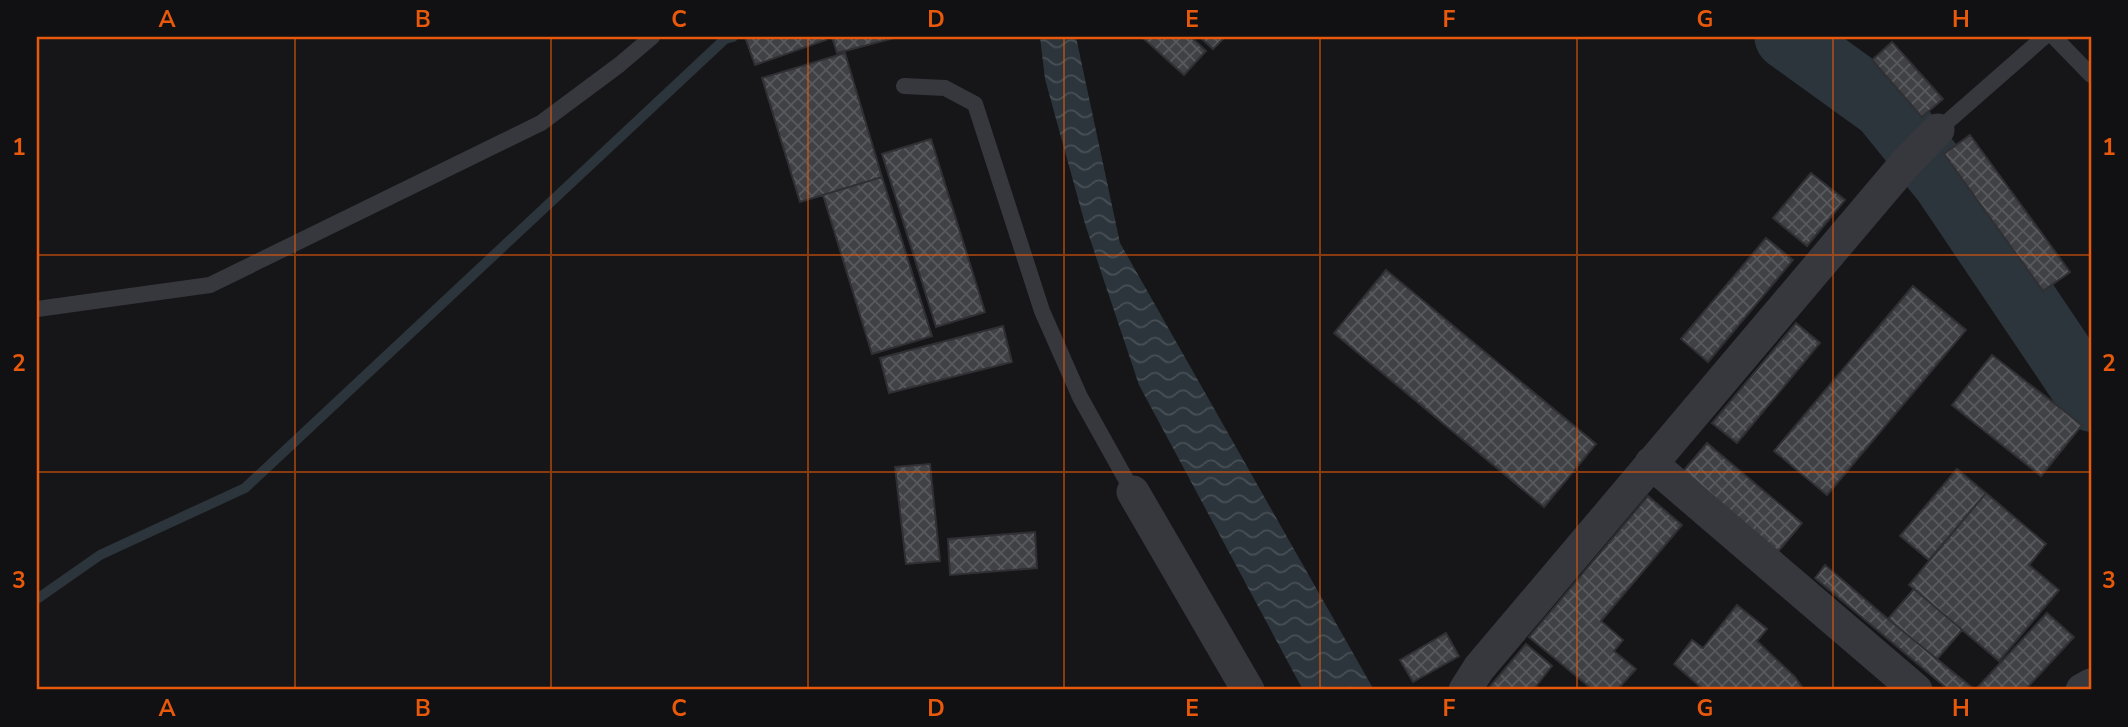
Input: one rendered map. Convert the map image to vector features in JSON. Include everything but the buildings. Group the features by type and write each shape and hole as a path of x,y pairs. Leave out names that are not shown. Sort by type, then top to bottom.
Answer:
{"street":[{"path":"1465,690 1479,667 1651,463 1905,164 1938,130"},
{"path":"1651,463 1916,690"},
{"path":"1133,492 1248,690"},
{"path":"2082,690 2091,685"}],"lane":[{"path":"37,309 210,285 541,123 620,65 652,37"},
{"path":"1938,130 2044,37"},
{"path":"2054,37 2091,75"},
{"path":"904,86 945,88 975,104 1042,311 1080,397 1133,492"}],"water":[{"path":"1040,37 1076,37 1120,243 1374,690 1303,690 1139,385 1085,224 1045,79"}],"waterway":[{"path":"37,599 100,555 245,488 725,39 733,37"},
{"path":"1787,37 1884,107 1945,182 2091,399"}]}
